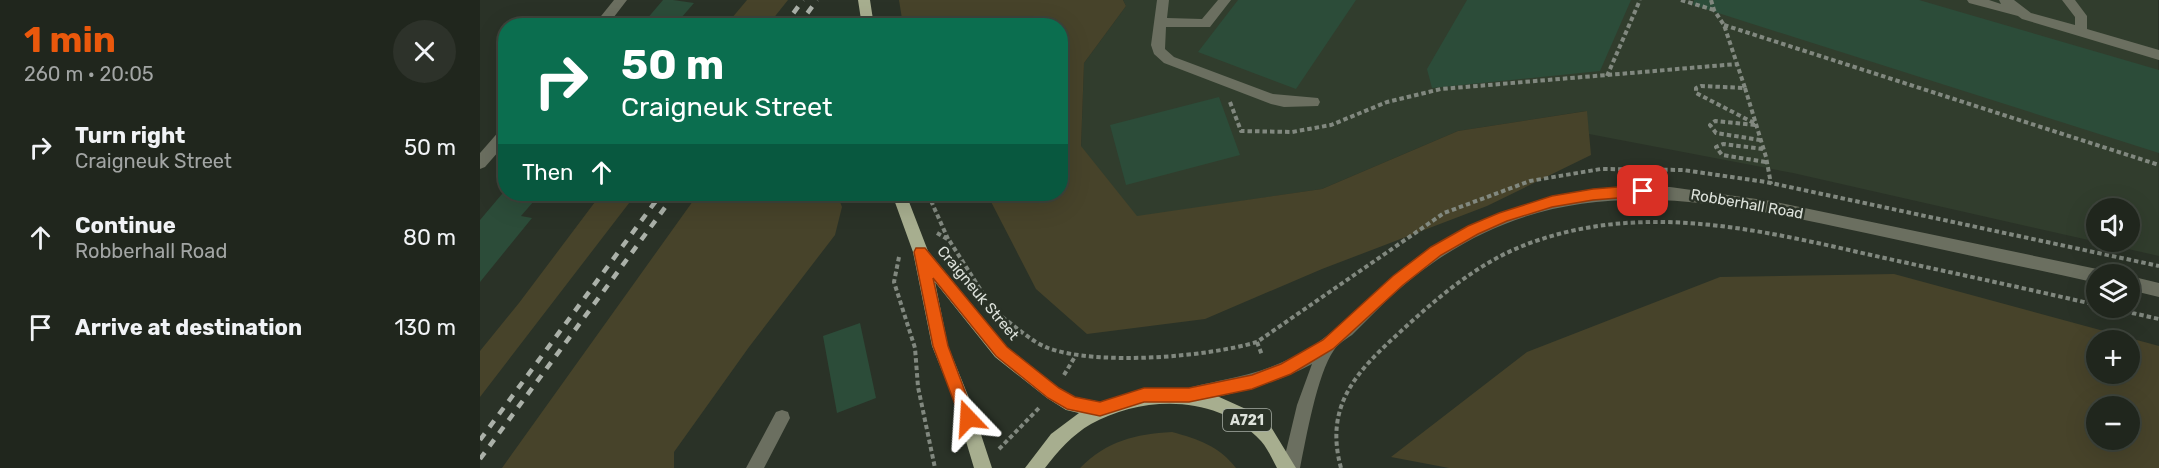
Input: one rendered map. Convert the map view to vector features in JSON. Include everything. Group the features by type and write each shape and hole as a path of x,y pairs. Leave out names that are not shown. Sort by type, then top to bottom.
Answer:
{"main road":[{"path":"864,0 867,18"},
{"name":"Craigneuk Street","path":"902,201 921,252 940,346 982,463"},
{"name":"Craigneuk Street","path":"921,252 1001,352 1053,393 1072,404 1100,409"},
{"name":"Craigneuk Street","path":"1034,468 1060,436 1100,409 1144,395 1189,395 1231,409 1266,434 1289,468"}],"street":[{"path":"606,18 621,0"},
{"path":"1163,0 1158,45 1169,60 1284,102 1313,102"},
{"path":"1161,22 1205,24 1225,0"},
{"path":"1973,0 2159,55"},
{"path":"2005,0 2027,16"},
{"path":"2068,0 2081,16 2081,31"},
{"path":"480,163 498,142"},
{"name":"Robberhall Road","path":"1189,395 1252,382 1286,369 1328,345 1398,281 1436,251 1503,217 1552,202 1593,194 1643,191 1738,199 2086,274"},
{"path":"2140,285 2159,290"},
{"name":"Robberhall Road","path":"1289,468 1304,403 1328,345"},
{"path":"754,468 782,418"}],"path":[{"path":"1607,76 1640,0"},
{"path":"1681,0 1714,10"},
{"path":"1711,0 1714,10 1724,25 1737,64 1761,140 1771,184"},
{"path":"1724,25 2159,165"},
{"path":"1238,87 1229,97 1241,131 1292,132 1331,125 1387,102 1441,89 1737,64"},
{"path":"1744,88 1701,86 1696,91 1699,95 1756,124"},
{"path":"1756,124 1715,122 1710,125 1712,131 1716,133 1761,140"},
{"path":"1763,149 1723,144 1716,147 1722,155 1766,162"},
{"path":"995,312 1046,347 1076,355 1128,358 1231,350 1257,342 1444,213 1468,202 1526,183 1583,171 1639,168 1692,171 1771,184 2159,266"},
{"path":"931,201 949,240 984,294"},
{"path":"935,468 918,387 915,348 894,282 907,216 949,240"},
{"path":"1341,468 1335,437 1336,414 1343,394 1360,370 1433,301 1468,273 1524,245 1571,230 1599,225 1655,221 1768,233 2086,303"},
{"path":"2140,315 2159,319"},
{"path":"982,463 1003,447 1053,393 1076,355"}],"shaded area":[{"path":"747,0 788,0 774,18 732,18"},
{"path":"899,0 1123,0 1126,6 1084,63 1081,146 1137,216 1322,189 1458,131 1587,111 1591,155 1487,206 1322,269 1205,319 1087,334 1036,289 991,201 1068,201 1068,18 902,18"},
{"path":"1123,0 2158,0 2159,256 2140,252 2140,198 2086,198 2086,240 1793,173 1589,134 1586,111 1458,131 1322,189 1137,217 1081,147 1084,63 1126,6"},
{"path":"596,201 631,201 480,397 480,351"},
{"path":"693,201 840,201 842,207 835,235 749,347 674,452 674,468 502,468"},
{"path":"1894,274 2100,330 2086,330 2086,384 2140,384 2140,341 2159,346 2159,468 1449,468 1391,457 1527,352 1720,277"},
{"path":"1172,432 1207,444 1222,454 1236,468 1080,468 1111,445 1134,437"}],"building":[{"path":"663,0 694,3 681,18 648,18"},
{"path":"1238,0 1356,0 1296,89 1198,52"},
{"path":"1467,0 1631,0 1600,71 1432,88 1427,69"},
{"path":"1694,0 1919,0 2159,70 2159,153 1693,5"},
{"path":"1219,97 1240,155 1126,185 1110,125"},
{"path":"498,199 498,201 534,201 521,216 532,218 480,282 480,220"},
{"path":"860,323 876,398 837,413 823,336"}],"railway":[{"path":"790,18 803,0"},
{"path":"804,18 817,0"},
{"path":"480,440 656,201"},
{"path":"480,459 670,201"}],"route":[{"path":"968,418 940,346 921,252 1001,352 1053,393 1072,404 1100,409 1144,395 1189,395 1252,382 1286,369 1328,345 1398,281 1436,251 1473,230 1503,217 1552,202 1593,194 1643,191"}]}
